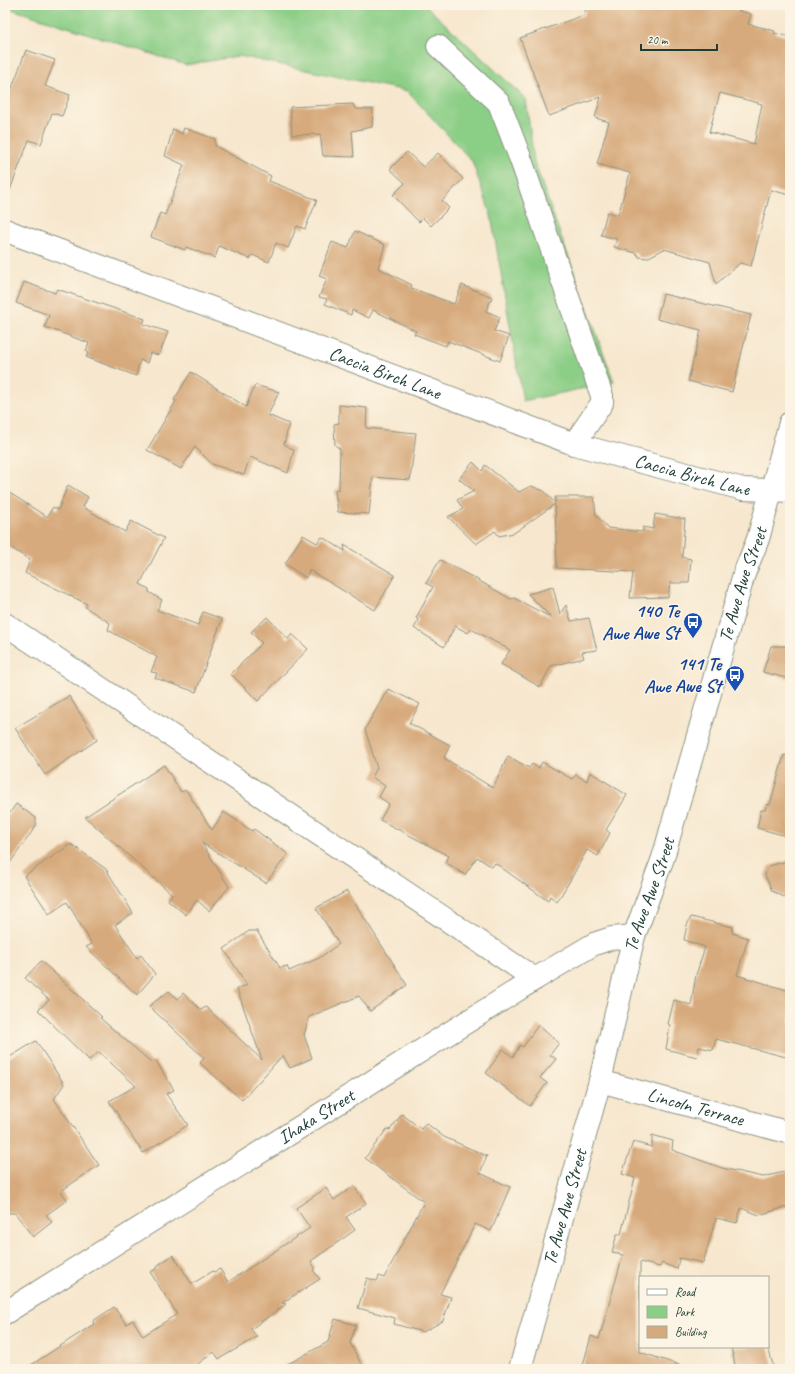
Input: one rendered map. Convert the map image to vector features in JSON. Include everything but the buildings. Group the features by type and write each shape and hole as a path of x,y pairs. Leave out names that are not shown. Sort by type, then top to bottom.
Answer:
{"street":[{"path":"438,46 498,103 521,160 602,396 602,403 574,444"},
{"name":"Caccia Birch Lane","path":"5,230 574,444 743,489 781,491"},
{"name":"Te Awe Awe Street","path":"520,1369 600,1081 634,936 663,858 744,574 758,539 781,491 790,423"},
{"path":"5,624 535,979"},
{"name":"Ihaka Street","path":"5,1313 535,979 594,944 612,938 634,936"},
{"name":"Lincoln Terrace","path":"600,1081 790,1133"}],"green space":[{"path":"5,5 425,5 526,99 534,162 614,382 523,401 491,215 472,161 407,91 239,56 186,65 5,7"}],"place":[{"name":"140 Te Awe Awe St","path":"693,639"},
{"name":"141 Te Awe Awe St","path":"735,692"}]}
